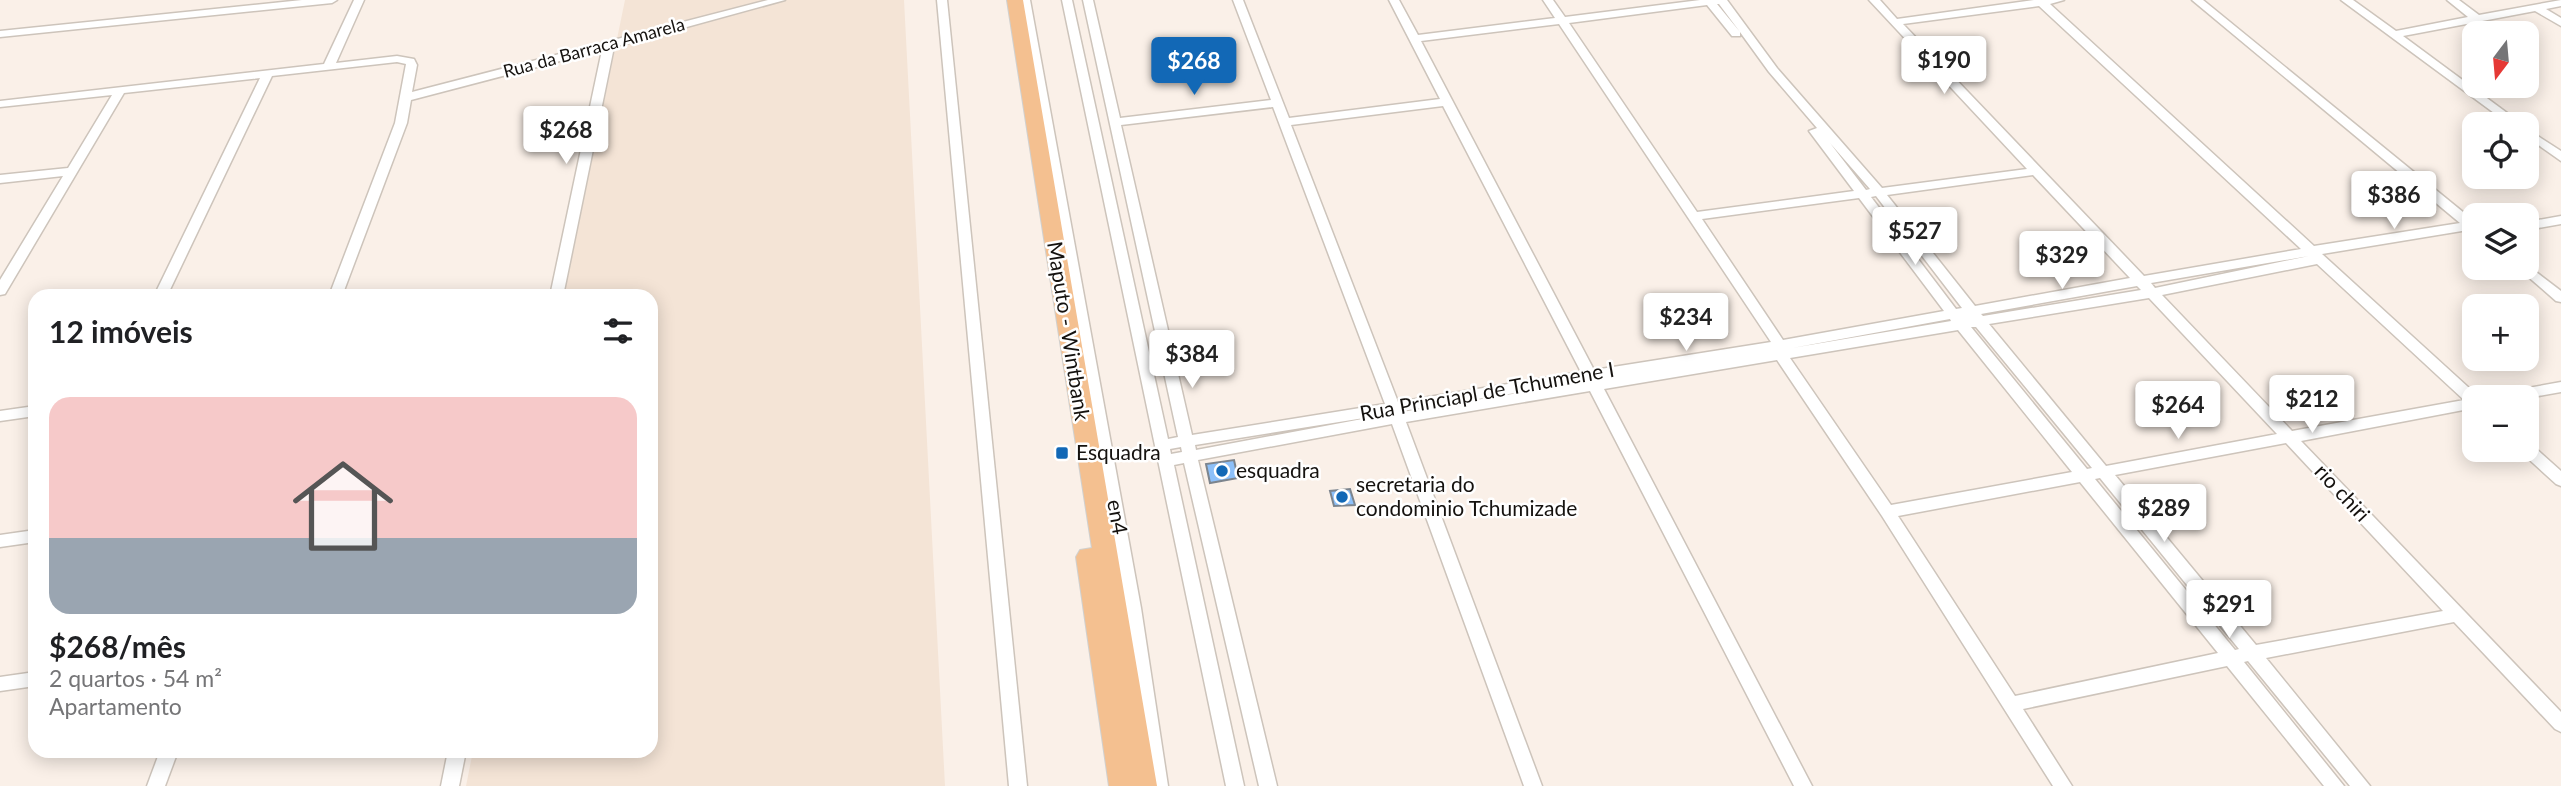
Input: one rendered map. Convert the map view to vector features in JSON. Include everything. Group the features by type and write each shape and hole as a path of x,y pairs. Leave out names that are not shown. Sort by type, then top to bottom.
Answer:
{"highway":[{"name":"Maputo - Wintbank","path":"1001,0 1124,786"},
{"name":"Maputo - Wintbank","path":"1015,0 1143,786"}],"street":[{"path":"0,34 332,0"},
{"path":"329,66 359,0"},
{"name":"Rua da Barraca Amarela","path":"408,97 780,0"},
{"path":"942,0 1018,786"},
{"name":"en4","path":"1026,0 1133,608 1159,786"},
{"path":"1067,0 1235,786"},
{"path":"1087,0 1186,442 1268,786"},
{"path":"1238,0 1396,414 1533,786"},
{"path":"1394,0 1803,786"},
{"path":"1548,0 1695,216 1782,350 1784,360 1887,512 2063,786"},
{"name":"rio chiri","path":"1874,0 2561,724"},
{"path":"1895,22 2059,0"},
{"path":"2197,0 2462,218"},
{"path":"2346,0 2499,112"},
{"path":"2452,0 2477,19"},
{"path":"1413,39 1718,1"},
{"path":"1718,1 1773,70 1879,192 2102,473 2361,786"},
{"path":"1718,1 1958,320 2335,786"},
{"path":"2040,1 2462,391"},
{"path":"2393,35 2561,3"},
{"path":"2539,9 2561,23"},
{"path":"557,289 608,43"},
{"path":"0,104 329,66 397,59 410,61 412,65 408,97 401,123 338,289"},
{"path":"163,289 268,73"},
{"path":"0,290 120,90"},
{"path":"1284,122 1445,102"},
{"path":"1116,122 1276,103"},
{"path":"2539,141 2561,157"},
{"path":"0,179 72,171"},
{"path":"1695,216 2037,171"},
{"path":"2539,215 2561,211"},
{"path":"2539,224 2561,220"},
{"name":"Rua Princiapl de Tchumene I","path":"1165,461 1396,414 1976,317 2462,230"},
{"path":"2539,280 2561,298"},
{"path":"2539,391 2561,387"},
{"path":"1887,512 2462,404"},
{"path":"0,416 28,412"},
{"name":"Rua Princiapl de Tchumene I","path":"1162,445 1396,414"},
{"path":"2539,460 2561,480"},
{"path":"0,541 28,537"},
{"path":"2009,705 2253,653 2457,615"},
{"path":"0,684 28,680"},
{"path":"156,786 166,758"},
{"path":"450,786 456,758"}],"shaded area":[{"path":"625,0 904,0 945,786 466,786 472,758 658,758 658,289 565,289"}],"building":[{"name":"esquadra","path":"1234,460 1238,478 1210,483 1206,464"},
{"path":"1350,489 1355,505 1334,506 1330,491"}],"place":[{"name":"Esquadra","path":"1062,453"},
{"name":"esquadra","path":"1222,471"},
{"name":"secretaria do condominio Tchumizade","path":"1342,497"}]}
